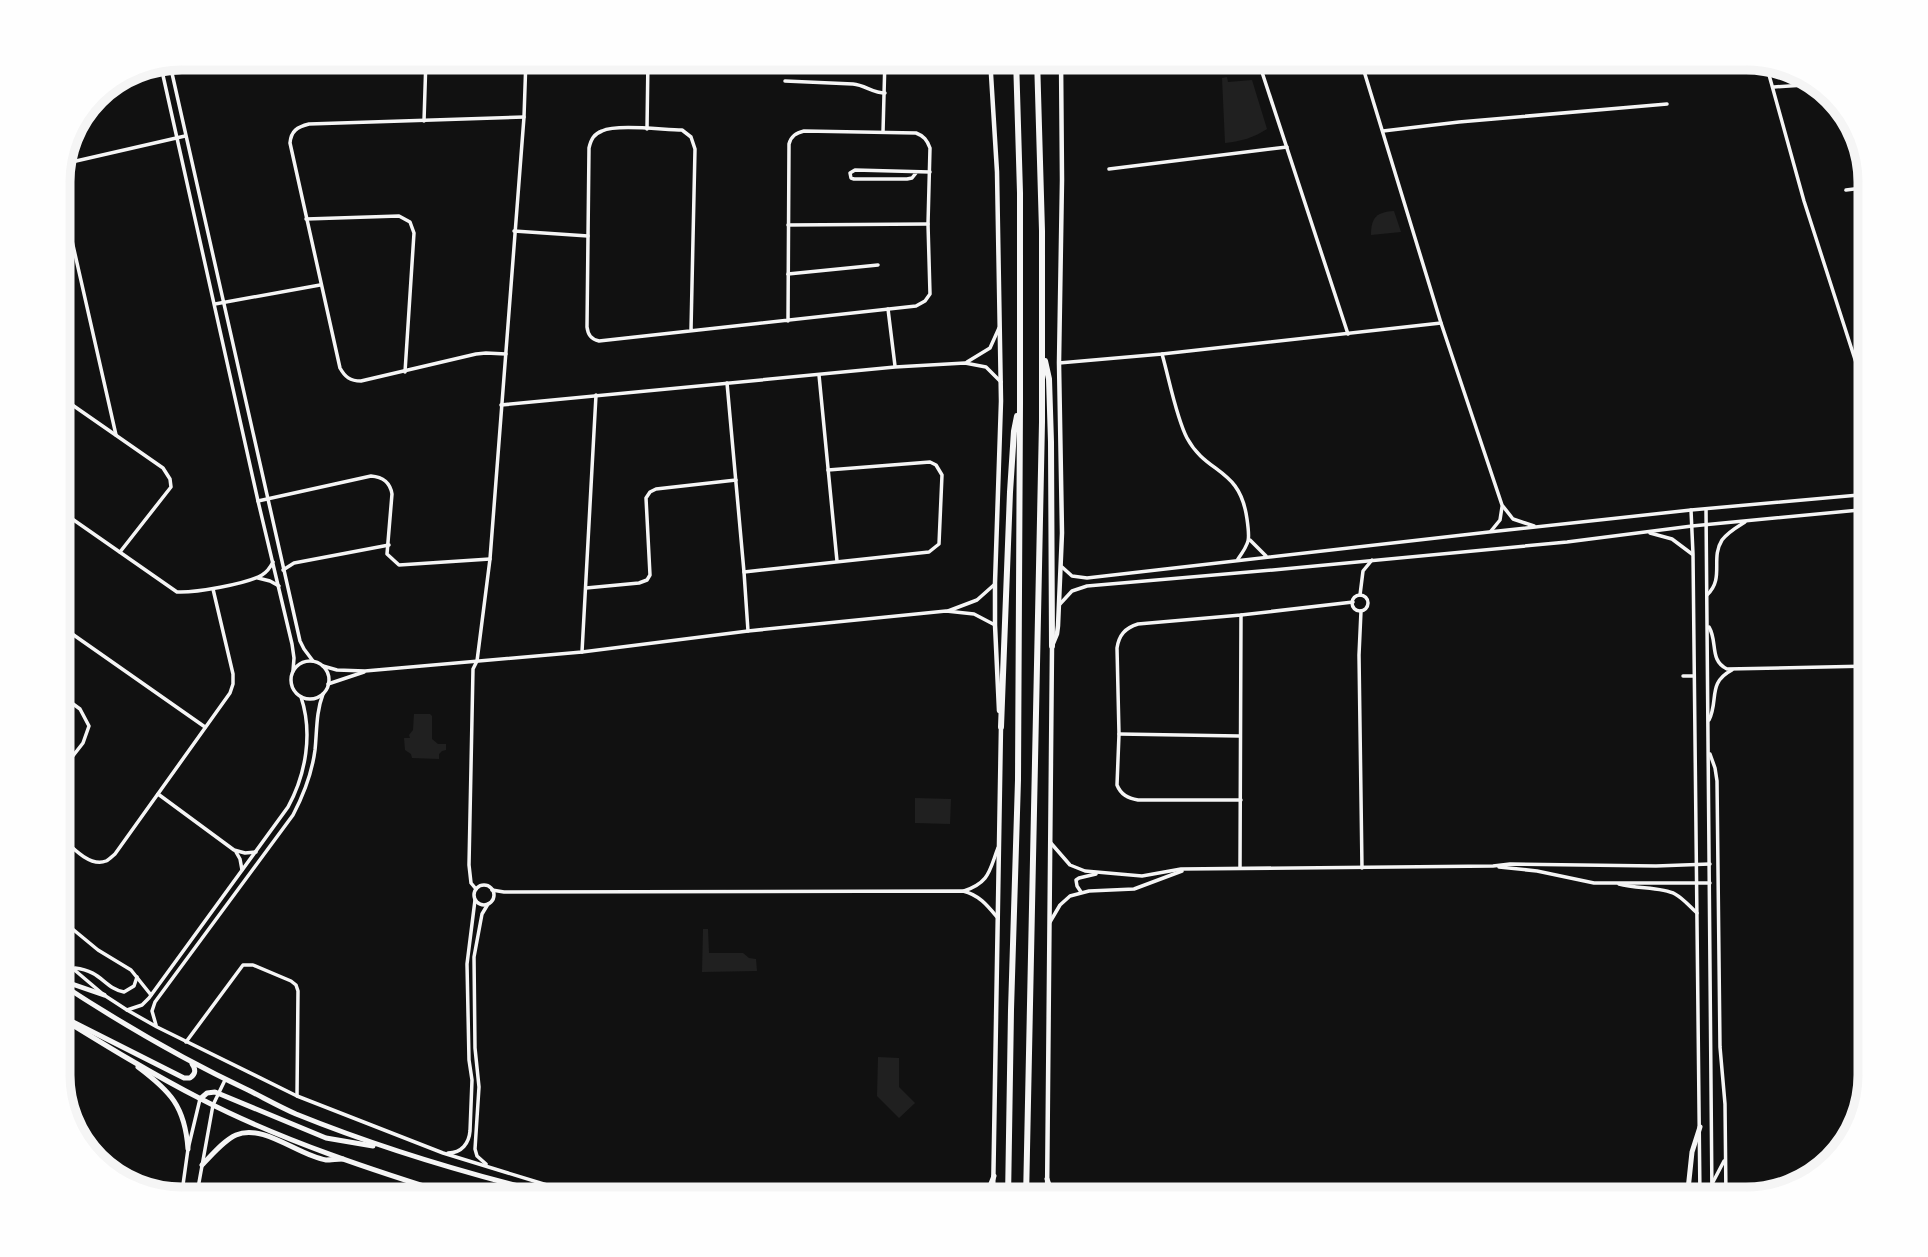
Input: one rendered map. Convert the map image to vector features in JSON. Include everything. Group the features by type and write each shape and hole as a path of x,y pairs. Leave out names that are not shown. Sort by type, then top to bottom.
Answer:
{"highway":[{"path":"1008,1187 1010,1010 1018,779 1020,193 1016,70"},
{"path":"1026,1187 1042,435 1042,218 1037,70"},
{"path":"1042,349 1049,379 1052,646"},
{"path":"1001,727 1010,492 1014,430 1020,404"}],"main road":[{"path":"70,983 104,995"},
{"path":"70,988 110,1016 190,1061 294,1113 384,1147 519,1187"},
{"path":"70,1021 100,1034 184,1079 190,1078 195,1072 190,1061"},
{"path":"70,1023 213,1105 270,1131 426,1187"},
{"path":"118,1053 171,1096 182,1114 188,1149"},
{"path":"200,1099 208,1092 219,1094 326,1138 384,1147"},
{"path":"1688,1187 1692,1152 1700,1126"},
{"path":"202,1165 225,1142 236,1135 247,1133 265,1136 325,1160 346,1159"},
{"path":"990,1187 994,1176"},
{"path":"1047,1180 1050,1187"}],"street":[{"path":"424,121 426,70"},
{"path":"476,889 471,883 469,865 473,669 477,661 490,559 526,70"},
{"path":"647,129 648,70"},
{"path":"883,132 885,70"},
{"path":"991,70 997,172 1001,382 995,583 1001,727 993,1187"},
{"path":"1047,1187 1052,646 1057,634 1062,533 1059,363 1061,70"},
{"path":"1260,70 1348,334"},
{"path":"1364,70 1441,323 1502,505 1513,519 1538,527"},
{"path":"171,71 283,571 300,641 313,661 337,670 365,671 582,652 748,631 946,611 974,614 995,625"},
{"path":"162,72 294,653 291,683 294,691 301,697 312,699 323,694"},
{"path":"1768,72 1804,201 1858,369"},
{"path":"785,81 853,84 885,93"},
{"path":"1773,87 1801,85"},
{"path":"1383,131 1667,104"},
{"path":"506,354 476,354 361,381 354,381 343,373 320,285 290,143 295,130 309,124 524,117"},
{"path":"691,330 695,149 691,137 688,132 682,130 610,128 601,131 591,140 589,148 587,327 587,332 594,340 599,341 788,321 916,306 930,294 930,148 925,138 916,133 883,132 804,131 794,135 789,144 788,321"},
{"path":"72,162 185,136"},
{"path":"1109,169 1287,147"},
{"path":"916,173 907,179 854,179 850,173 855,170 930,172"},
{"path":"882,171 882,179"},
{"path":"1846,190 1858,188"},
{"path":"306,219 399,216 410,222 414,233 405,372"},
{"path":"788,225 928,224"},
{"path":"514,230 589,236"},
{"path":"70,236 116,435"},
{"path":"788,274 878,265"},
{"path":"215,304 320,285"},
{"path":"888,309 895,367"},
{"path":"1059,363 1441,323"},
{"path":"965,363 990,348 1000,324"},
{"path":"1162,354 1187,438 1196,451 1230,478 1239,490 1245,504 1250,540 1268,557"},
{"path":"502,405 596,394 965,363 986,367 1001,382"},
{"path":"819,375 837,561"},
{"path":"727,383 748,631"},
{"path":"582,652 596,394"},
{"path":"70,403 163,468 170,479 170,487 120,552"},
{"path":"744,572 929,552 939,544 942,475 936,465 930,463 828,470"},
{"path":"258,501 377,476 388,482 393,494 387,554 398,565 490,559"},
{"path":"586,588 647,580 650,575 646,498 650,492 656,489 736,480"},
{"path":"1060,566 1072,576 1087,578 1691,510 1858,495"},
{"path":"1489,532 1500,520 1502,505"},
{"path":"1706,509 1712,1185"},
{"path":"1691,510 1700,1187"},
{"path":"1059,605 1072,592 1087,586 1567,542 1692,526 1858,510"},
{"path":"70,517 177,592 213,589 256,578 268,570 273,562"},
{"path":"1707,595 1717,580 1717,553 1721,541 1747,521"},
{"path":"1644,532 1672,539 1693,554"},
{"path":"1238,560 1250,540"},
{"path":"283,571 294,563 389,545"},
{"path":"1360,595 1363,571 1372,560"},
{"path":"256,578 279,586"},
{"path":"946,611 977,600 995,583"},
{"path":"70,844 89,860 98,863 115,854 230,693 233,674 213,589"},
{"path":"1360,595 1354,598 1353,602 1355,608 1361,611"},
{"path":"1360,595 1364,596 1368,603 1365,610 1361,611"},
{"path":"1241,800 1138,800 1124,795 1117,785 1118,639 1130,626 1138,624 1353,602"},
{"path":"1361,611 1359,655 1362,868"},
{"path":"1240,868 1241,615"},
{"path":"1707,625 1712,633 1717,660 1724,667 1734,670 1858,666"},
{"path":"70,632 205,727"},
{"path":"293,671 302,663 313,661"},
{"path":"157,1027 153,1015 155,1002 302,799 313,763 317,716 328,684 328,676 323,666"},
{"path":"1709,721 1718,682 1725,674 1734,670"},
{"path":"328,684 365,671"},
{"path":"1683,677 1694,676"},
{"path":"127,1010 142,1005 151,995 288,807 300,780 305,758 308,723 301,697"},
{"path":"70,702 80,709 89,726 83,743 70,760"},
{"path":"1119,734 1240,736"},
{"path":"1709,752 1717,781 1720,1065 1725,1096 1726,1187"},
{"path":"158,794 234,850 240,859 242,870"},
{"path":"1049,840 1070,865 1085,871 1142,876 1181,869 1710,864"},
{"path":"963,891 980,884 987,876 998,846"},
{"path":"234,850 256,852"},
{"path":"1493,866 1545,872 1586,882 1710,883"},
{"path":"1048,926 1067,897 1081,892 1134,889 1191,870"},
{"path":"1081,892 1076,880 1098,873"},
{"path":"1614,883 1672,892 1696,912"},
{"path":"443,1153 461,1150 470,1138 472,1080 469,1060 467,964 474,895 476,889 484,885 503,892 963,891 983,901 997,917"},
{"path":"492,890 493,899"},
{"path":"490,1168 477,1156 474,1140 479,1087 475,1048 474,957 482,914 493,899 503,892"},
{"path":"475,900 479,904 488,905"},
{"path":"70,927 89,944 123,964 151,995"},
{"path":"186,1042 243,965 251,964 291,981 298,991 297,1096"},
{"path":"70,965 104,995 127,1010 297,1096 443,1153 549,1187"},
{"path":"74,968 96,974 113,988 124,992 134,986 137,977"},
{"path":"1709,990 1720,1003"},
{"path":"198,1187 213,1105 225,1080"},
{"path":"183,1187 188,1149 200,1099"},
{"path":"1712,1185 1725,1160"}],"shaded area":[{"path":"1227,77 1228,82 1252,80 1267,129 1247,139 1225,143 1222,78"},
{"path":"1394,211 1401,232 1371,235 1376,217"},
{"path":"414,714 432,716 432,739 438,744 446,744 446,750 439,754 439,759 412,758 405,750 404,738 410,738"},
{"path":"915,798 951,799 950,824 915,823"},
{"path":"703,929 708,929 709,953 743,953 756,959 757,971 702,972"},
{"path":"878,1057 899,1058 899,1087 915,1103 899,1118 877,1096"}]}
